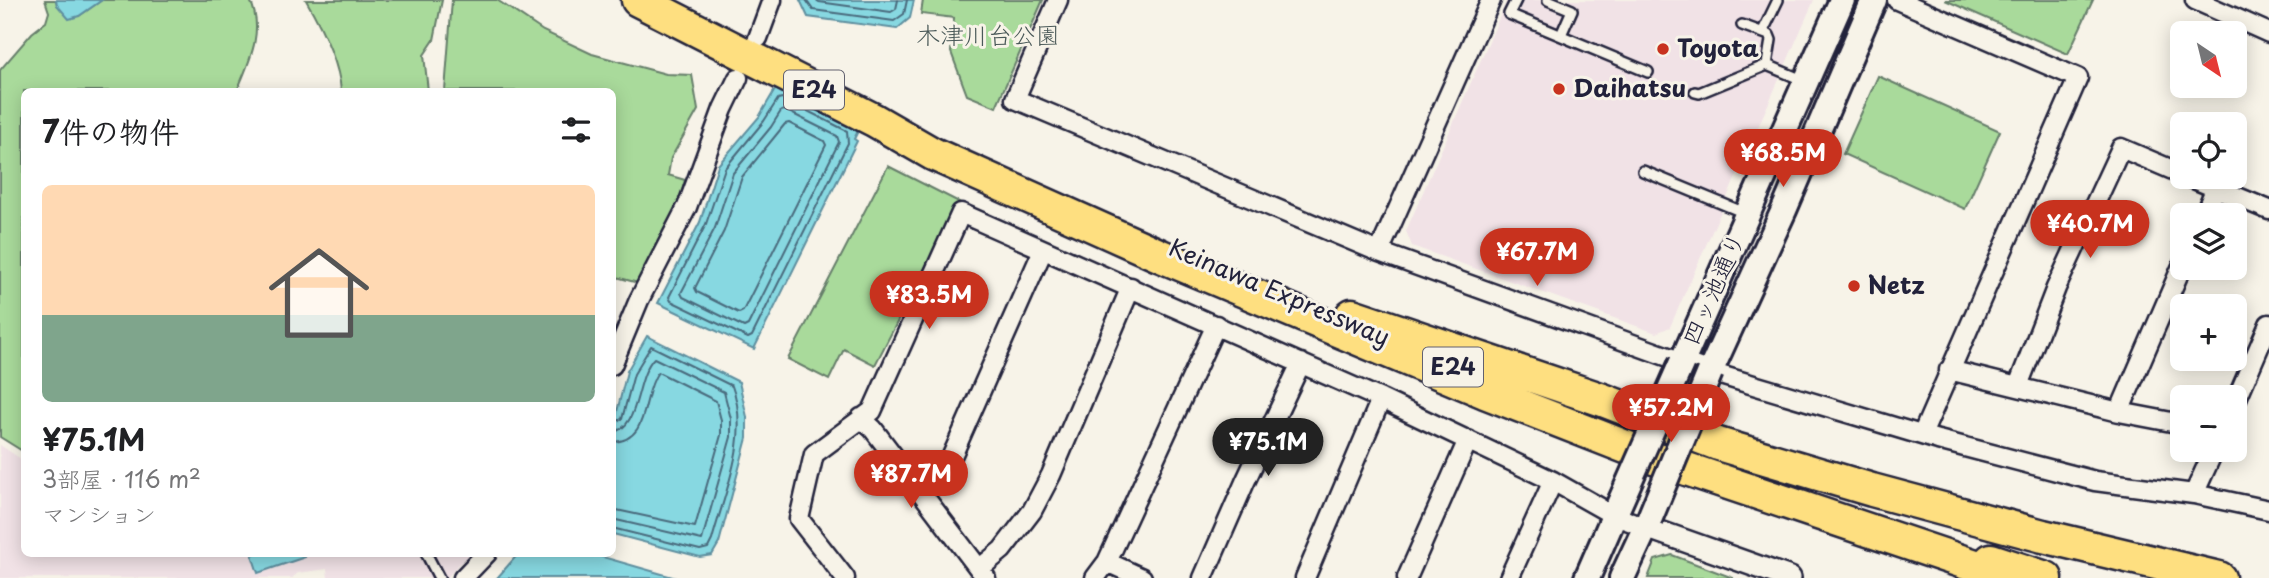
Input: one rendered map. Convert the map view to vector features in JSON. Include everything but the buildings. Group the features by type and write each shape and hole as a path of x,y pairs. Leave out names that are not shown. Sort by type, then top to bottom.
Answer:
{"highway":[{"name":"Keinawa Expressway","path":"638,0 874,120 933,154 1161,256 1485,392 1654,458 2011,578"},
{"name":"Keinawa Expressway","path":"874,120 940,145 1082,210 1276,293 1489,382 1657,448 2046,578"},
{"path":"1276,293 1351,315 1603,400 1718,444 1872,490 2043,536 2219,578"},
{"path":"1654,458 1969,578"}],"main road":[{"name":"四ッ池通り","path":"1587,578 1842,0"},
{"name":"四ッ池通り","path":"1622,578 1648,524 1710,372 1874,0"}],"street":[{"path":"616,355 639,300 687,207 723,108 750,59 772,0"},
{"path":"1058,0 1015,99 1379,251 1710,372 1922,435 2095,481 2194,494 2257,513"},
{"path":"1379,251 1491,0"},
{"path":"1897,0 2078,78 1922,435"},
{"path":"2201,1 2269,33"},
{"path":"2018,386 2056,288 2121,148 2170,169"},
{"path":"2218,189 2269,210"},
{"path":"845,578 799,519 814,454 872,411 961,213 1381,399 1617,512 1790,578"},
{"path":"923,494 948,465 1043,250"},
{"path":"2119,412 2176,280"},
{"path":"861,418 873,429 983,573 1032,511 1051,475 1131,287"},
{"path":"2243,385 2269,324"},
{"path":"1095,578 1107,562 1216,325"},
{"path":"1203,578 1301,363"},
{"path":"1949,370 2119,412 2170,422"},
{"path":"1305,578 1381,399"},
{"path":"1407,578 1468,440"},
{"path":"2194,494 2209,462"},
{"path":"1509,578 1553,481"},
{"path":"463,578 482,557"},
{"path":"1107,562 1142,578"}],"lane":[{"path":"1516,0 1509,14 1648,72"},
{"path":"1548,0 1572,10 1561,35"},
{"path":"1763,31 1777,0"},
{"path":"1742,25 1763,31 1771,40 1767,65"},
{"path":"1695,92 1699,93 1767,65 1807,82"},
{"path":"1643,171 1747,214"},
{"path":"428,557 439,578"}],"shaded area":[{"path":"1507,0 1814,0 1670,327 1656,333 1412,246 1406,231"},
{"path":"0,445 21,459 21,557 467,557 447,578 328,578 327,569 298,573 292,578 0,578"}],"green space":[{"path":"45,0 56,0 57,5 79,16 102,0 250,0 256,35 238,88 21,88 21,450 0,437 0,70 32,33 46,22 49,12"},
{"path":"306,0 442,0 434,40 424,55 428,88 341,88 333,56"},
{"path":"452,0 497,0 543,31 592,54 666,74 692,75 698,110 671,158 668,175 685,180 671,220 638,283 616,277 616,88 445,88"},
{"name":"木津川台公園","path":"923,0 1043,0 996,107 967,95 951,52 954,18 921,14"},
{"path":"1945,0 2093,0 2068,54"},
{"path":"1878,76 2000,131 1965,209 1843,154"},
{"path":"888,166 959,202 875,365 844,349 829,380 788,359"},
{"path":"1672,555 1733,578 1648,578 1655,560"}],"water":[{"path":"56,0 102,0 79,16 69,19"},
{"path":"800,0 914,0 910,18 897,29 808,17"},
{"path":"776,88 859,129 854,139 857,141 754,349 658,303 700,222 718,165 759,117"},
{"path":"647,336 739,382 747,417 747,438 719,543 712,555 700,557 616,535 616,416 627,371"},
{"path":"253,557 305,557 258,573"},
{"path":"515,557 603,557 676,578 497,578"}],"place":[{"name":"Toyota","path":"1663,49"},
{"name":"Daihatsu","path":"1559,89"},
{"name":"Netz","path":"1854,286"}]}
